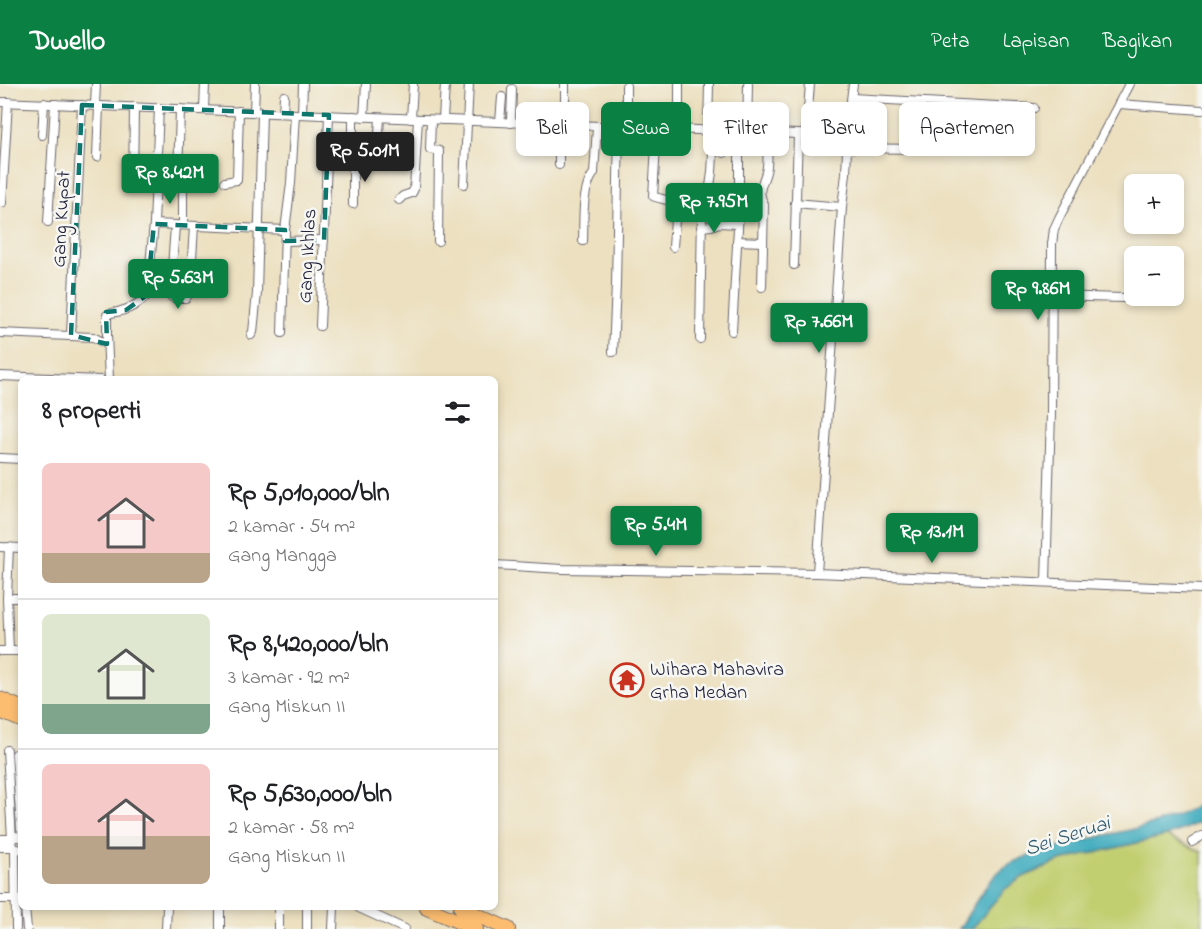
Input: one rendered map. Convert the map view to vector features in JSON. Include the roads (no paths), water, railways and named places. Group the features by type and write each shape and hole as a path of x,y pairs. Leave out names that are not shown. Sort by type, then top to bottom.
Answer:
{"highway":[{"path":"0,699 18,707"},
{"path":"0,711 18,719"},
{"path":"433,910 476,929"},
{"path":"465,910 508,929"}],"street":[{"path":"96,84 98,157"},
{"path":"204,110 205,84"},
{"path":"251,335 257,293 259,228 258,112 255,84"},
{"path":"282,333 285,230 303,84"},
{"path":"364,117 366,84"},
{"path":"399,200 412,193 414,189 413,84"},
{"path":"443,120 445,84"},
{"path":"464,184 469,84"},
{"path":"564,102 565,84"},
{"path":"679,84 679,102"},
{"path":"709,84 710,102"},
{"path":"746,102 748,84"},
{"path":"807,102 810,84"},
{"path":"852,102 853,84"},
{"path":"1046,581 1054,229 1129,84"},
{"path":"624,102 626,86"},
{"path":"511,123 512,90"},
{"path":"283,113 284,96"},
{"path":"500,123 502,97"},
{"path":"852,98 925,102"},
{"path":"2,203 4,102 516,123"},
{"path":"42,135 44,103"},
{"path":"48,222 55,104"},
{"path":"1119,104 1202,110"},
{"name":"Gang Kupat","path":"71,335 82,105"},
{"path":"133,187 134,107"},
{"path":"109,376 107,315 126,310 147,295 154,224 159,108"},
{"path":"180,109 178,178 183,183 170,294 172,298 186,298 191,289 194,226"},
{"path":"225,182 237,180 239,111"},
{"name":"Gang Ikhlas","path":"320,326 329,115"},
{"path":"352,204 353,116"},
{"path":"378,148 380,118"},
{"path":"431,120 430,149 439,151 438,241"},
{"path":"589,126 601,126"},
{"path":"583,241 585,197 594,173 597,126"},
{"path":"794,265 795,203 801,144"},
{"path":"559,165 560,156"},
{"path":"613,352 621,156"},
{"path":"655,156 653,196 668,200 676,206 673,246"},
{"path":"700,339 702,211 712,174 712,156"},
{"path":"732,331 742,156"},
{"path":"762,287 764,204 760,191 766,171 766,156"},
{"path":"817,573 846,156"},
{"path":"795,203 842,207"},
{"path":"702,226 719,223 738,224"},
{"path":"154,224 285,230"},
{"path":"285,241 324,240"},
{"path":"737,241 763,242"},
{"path":"1051,296 1124,298"},
{"path":"0,333 93,337 107,344"},
{"path":"0,376 18,377"},
{"path":"0,458 18,459"},
{"path":"0,547 18,548"},
{"path":"9,547 5,592 4,651 18,657"},
{"path":"498,565 573,569 817,573 1202,589"},
{"path":"16,929 17,845 4,784 3,748 18,755"},
{"path":"1192,842 1202,837"},
{"path":"0,839 17,845"},
{"path":"0,847 17,845"},
{"path":"0,899 18,899"},
{"path":"25,910 27,929"},
{"path":"166,929 167,910"},
{"path":"220,910 220,929"},
{"path":"279,910 279,929"},
{"path":"307,910 307,929"},
{"path":"333,929 334,910"},
{"path":"363,910 405,929"}],"water":[{"path":"1202,802 1202,821 1166,836 1060,861 1023,877 1004,890 972,929 959,929 990,882 1002,869 1014,862 1081,841 1165,820"}],"place":[{"name":"Wihara Mahavira Grha Medan","path":"627,680"}],"water label":[{"name":"Sei Seruai","path":"1067,835"}]}
